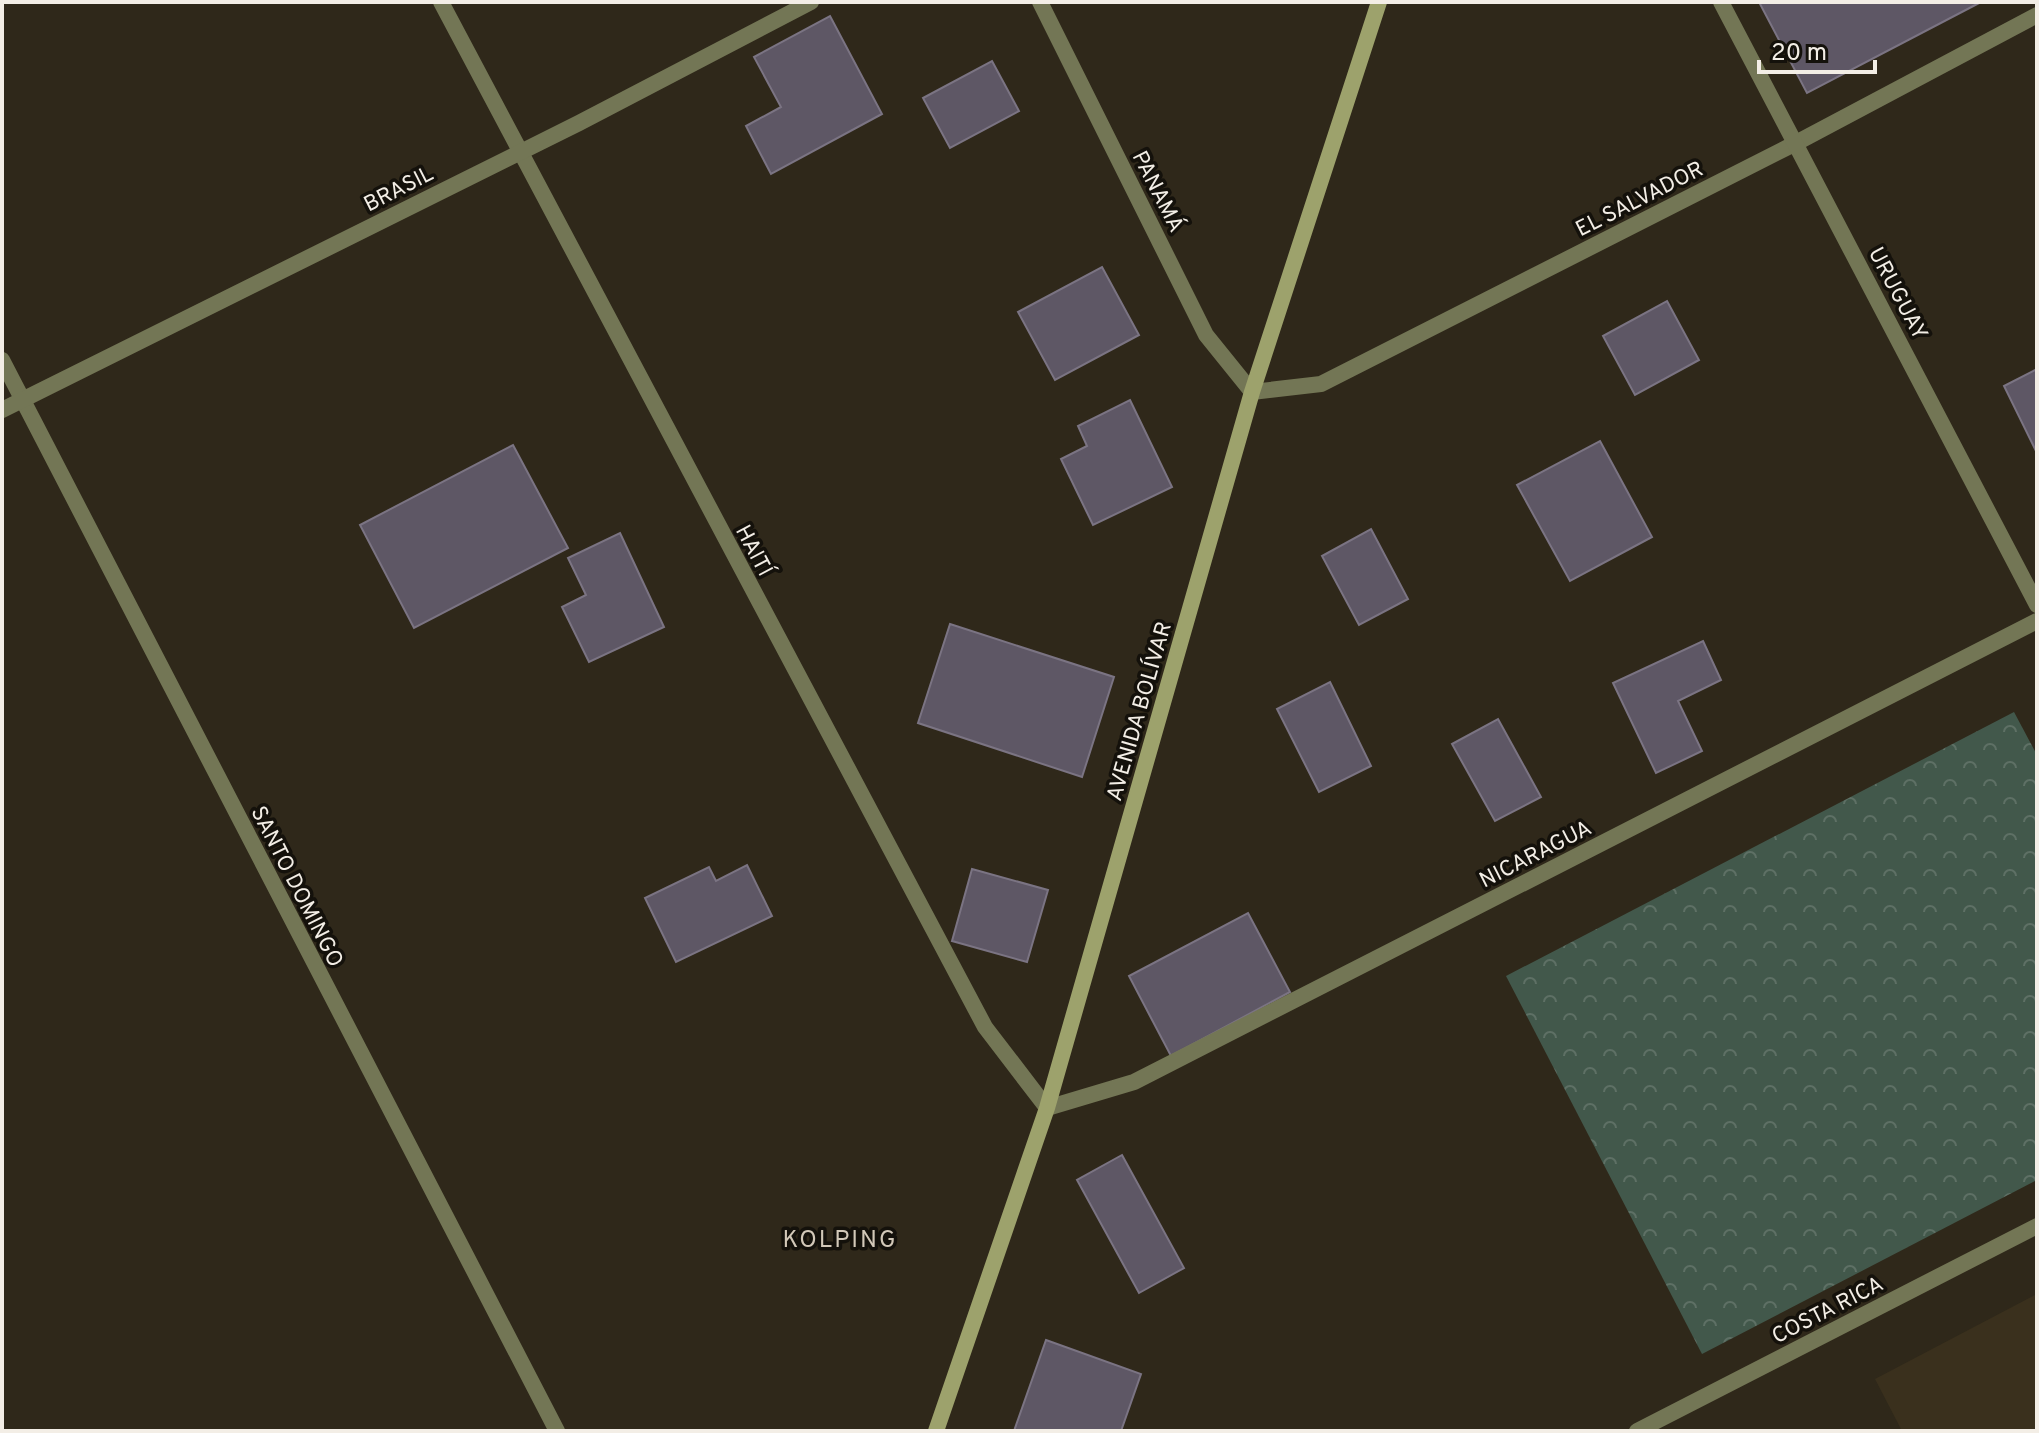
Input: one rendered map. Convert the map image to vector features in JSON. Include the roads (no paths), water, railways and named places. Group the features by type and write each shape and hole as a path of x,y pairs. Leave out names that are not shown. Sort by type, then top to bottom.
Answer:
{"main road":[{"name":"AVENIDA BOLÍVAR","path":"936,1431 1047,1108 1252,392 1379,2"}],"street":[{"name":"HAITÍ","path":"441,2 985,1027 1047,1108"},
{"name":"BRASIL","path":"2,410 579,123 811,2"},
{"name":"PANAMÁ","path":"1040,2 1206,335 1252,392"},
{"name":"URUGUAY","path":"1721,2 2037,605"},
{"name":"EL SALVADOR","path":"1252,392 1321,384 1796,143 2037,15"},
{"name":"SANTO DOMINGO","path":"2,360 557,1431"},
{"name":"NICARAGUA","path":"1047,1108 1134,1082 2037,621"},
{"name":"COSTA RICA","path":"1637,1431 2037,1226"}],"district":[{"name":"KOLPING","path":"840,1239"}]}
